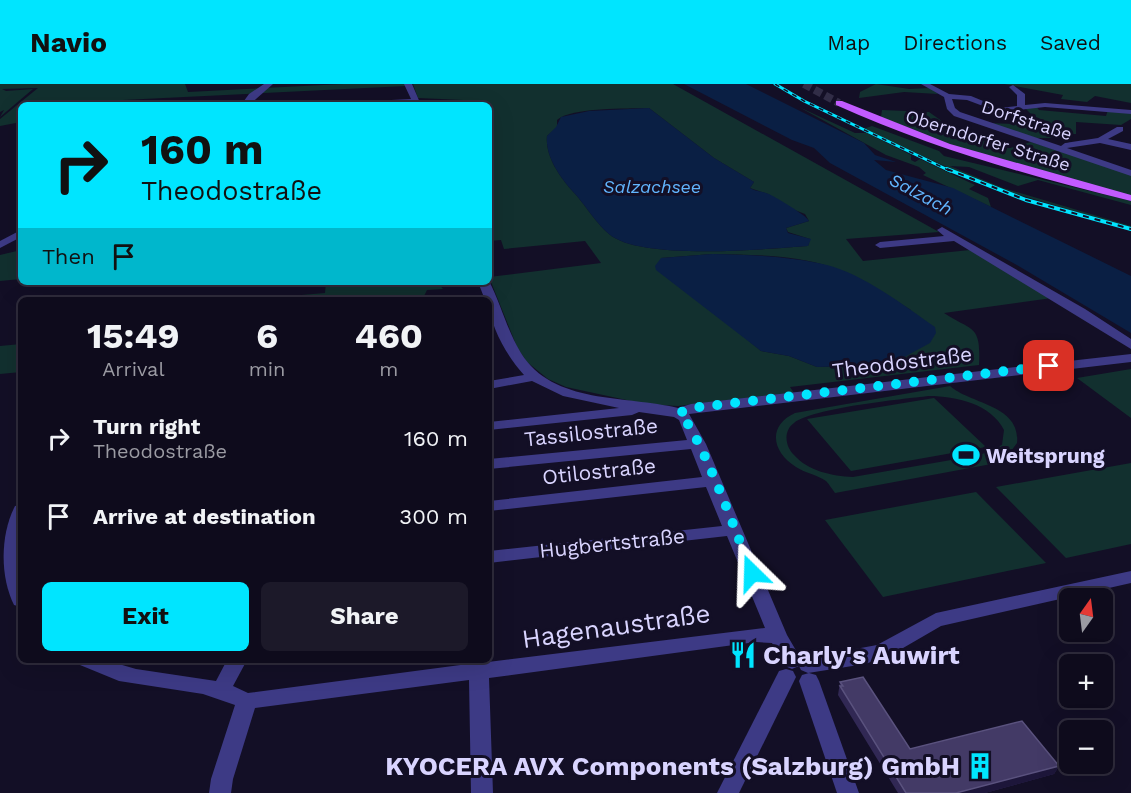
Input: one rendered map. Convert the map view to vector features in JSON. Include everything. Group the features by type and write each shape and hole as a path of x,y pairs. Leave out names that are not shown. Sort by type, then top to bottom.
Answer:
{"main road":[{"name":"Oberndorfer Straße","path":"839,103 897,130 972,157 1131,198"}],"street":[{"path":"247,102 269,84"},
{"path":"408,84 416,102"},
{"name":"Dorfstraße","path":"925,84 947,96 951,109 957,114 1131,173"},
{"path":"1013,87 1021,94 1021,106"},
{"path":"947,96 968,98 999,110 1045,105 1131,112"},
{"path":"1050,146 1078,146 1100,140 1120,129"},
{"path":"1100,140 1131,147"},
{"path":"1103,163 1131,166"},
{"path":"942,230 1131,345"},
{"path":"0,245 18,235"},
{"path":"880,245 956,238"},
{"path":"492,301 510,345 533,376 568,392 679,413 685,418 714,481 778,636 799,671 848,793"},
{"name":"Theodostraße","path":"679,413 691,408 1131,358"},
{"path":"492,384 533,376"},
{"path":"492,426 643,408"},
{"name":"Tassilostraße","path":"492,464 698,444"},
{"name":"Otilostraße","path":"492,506 714,481"},
{"path":"18,519 11,541 16,557 12,582 18,594"},
{"name":"Hugbertstraße","path":"492,556 734,530"},
{"path":"728,793 799,671 884,650 936,620 1131,577"},
{"name":"Hagenaustraße","path":"246,701 478,666 756,635 778,636"},
{"path":"93,663 107,670 140,679 221,690 246,701 222,778 220,793"},
{"path":"221,690 235,663"},
{"path":"478,666 482,793"}],"green space":[{"path":"0,84 185,84 188,92 343,84 405,84 406,86 82,102 21,102 38,88 2,89 6,91 33,89 0,117 4,110 0,112"},
{"path":"413,84 673,84 939,232 846,239 863,261 970,250 1052,298 944,313 973,331 978,342 979,365 790,387 794,393 678,406 645,404 566,387 548,379 527,362 517,347 492,284 492,277 601,263 585,241 504,249 501,240 492,241 492,102 464,102 463,100 418,98","holes":["649,108 714,158 754,182 750,188 768,194 787,207 805,214 809,221 786,228 788,232 810,239 808,246 704,251 647,248 625,242 609,234 596,221 560,176 549,152 547,136 557,127 557,120 574,113","712,254 772,256 831,267 872,286 911,310 878,365 817,367 789,356 761,351 715,313 661,258"]},
{"path":"876,84 909,89 930,88 938,94 904,92 859,98 860,92"},
{"path":"1004,84 1131,84 1131,103 1095,96 1087,102 1061,99 1063,95"},
{"path":"18,104 18,123 0,126 0,119"},
{"path":"1035,105 1039,110 1106,116 1108,110 1131,112 1131,119 1121,125 1076,122 1076,134 1052,134 1057,138 1036,138 987,123 1014,124 1012,116 1033,116 1026,109 1017,108"},
{"path":"799,107 855,133 867,133 911,155 911,160 915,162 920,159 975,185 969,189 988,198 991,207 923,175 926,173 919,167 886,155"},
{"path":"882,110 929,112 946,124 955,124 964,133 984,135 1010,148 1031,142 1131,174 1131,196 990,160 881,117"},
{"path":"872,126 939,151 944,156 1131,201 1131,205 1038,180 1018,186 969,167 950,166 1003,188 1131,226 1131,228 986,185 863,129"},
{"path":"18,251 18,279 0,281 0,255"},
{"path":"326,285 440,285 443,289 427,290 424,296 411,297 278,297 325,293"},
{"path":"18,344 18,372 0,374 0,346"},
{"path":"1131,369 1131,418 1077,378"},
{"path":"950,386 1003,413 1016,430 1017,443 1008,455 1013,460 835,493 826,481 788,461 778,447 776,439 780,425 795,413","holes":["929,396 972,403 991,414 1004,430 1002,445 980,455 853,477 813,469 794,455 787,443 790,426 819,413"]},
{"path":"934,398 986,447 851,471 807,419"},
{"path":"1131,463 1131,544 1066,558 996,487"},
{"path":"976,492 1046,563 883,597 825,520"}],"water":[{"name":"Salzach","path":"684,84 746,84 864,143 875,155 896,162 874,160 886,170 953,188 1131,276 1131,333 1015,264 830,163 814,148 792,140"},
{"name":"Salzachsee","path":"649,108 714,158 754,182 750,188 773,196 807,218 809,221 786,228 788,233 811,239 808,246 734,251 674,250 647,248 625,242 609,234 560,176 549,152 547,136 556,127 561,117 589,111"},
{"name":"Salzachsee","path":"712,254 784,258 841,269 897,301 935,327 936,333 930,343 897,361 878,365 817,367 789,356 761,351 656,270 655,266 661,258"}],"building":[{"path":"863,677 910,749 1022,721 1059,766 956,793 906,793 840,686 843,686 840,682"}],"tunnel":[{"path":"804,84 839,103"}],"railway":[{"path":"775,84 804,101 950,171"},
{"path":"947,169 1026,200 1131,229"}],"place":[{"name":"Weitsprung","path":"966,455"},
{"name":"Charly's Auwirt","path":"743,655"},
{"name":"KYOCERA AVX Components (Salzburg) GmbH","path":"980,766"}],"route":[{"path":"752,573 698,444 685,418 679,413 691,408 1049,366"}]}
